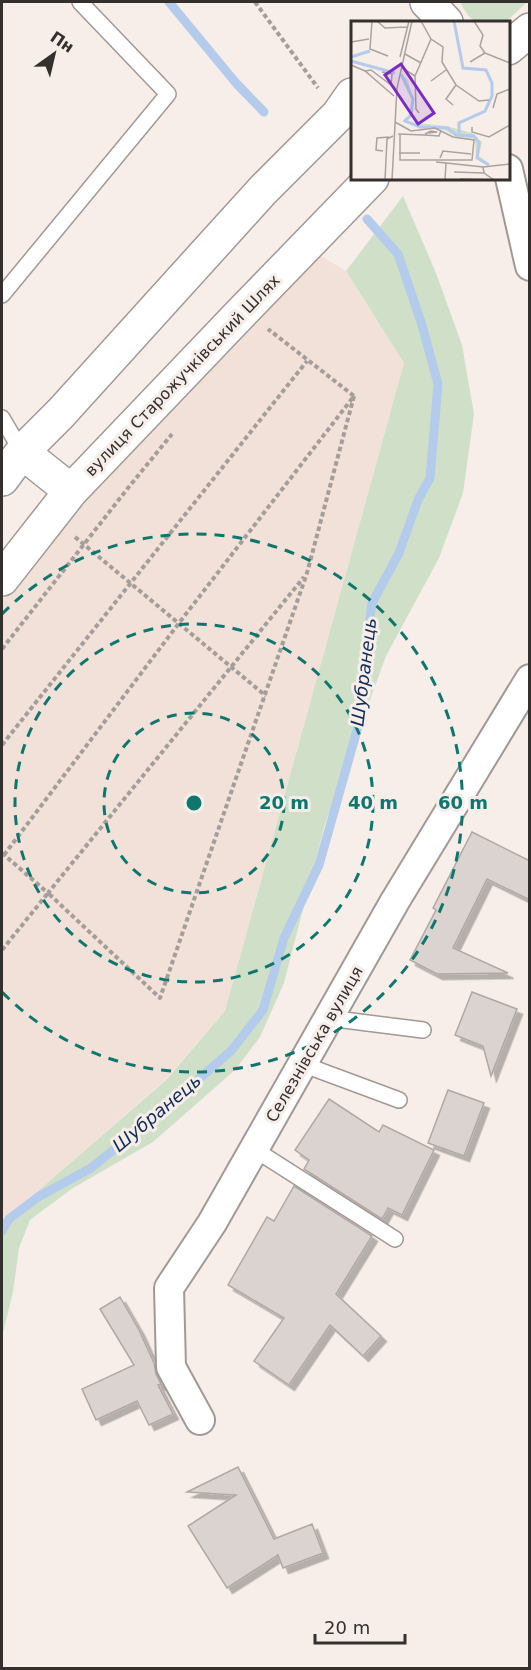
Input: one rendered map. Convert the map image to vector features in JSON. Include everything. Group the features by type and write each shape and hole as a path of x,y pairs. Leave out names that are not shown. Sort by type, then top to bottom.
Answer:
{"main road":[{"path":"409,21 426,2 445,21"},
{"path":"510,46 530,30"},
{"path":"2,480 22,452 61,413 262,190 345,105"},
{"name":"вулиця Старожучківський Шлях","path":"2,579 71,491 370,180"},
{"path":"22,452 71,491"}],"street":[{"path":"510,178 530,266"},
{"name":"Селезнівська вулиця","path":"200,1420 171,1367 169,1288 212,1223 395,901 530,679"}],"lane":[{"path":"2,294 168,94 80,2"},
{"path":"2,418 22,452"},
{"path":"328,1018 423,1030"},
{"path":"303,1064 399,1100"},
{"path":"254,1149 395,1239"}],"path":[{"path":"255,2 272,27 345,105"},
{"path":"243,311 354,396"},
{"path":"2,745 307,361"},
{"path":"354,396 307,573 160,998 3,854 354,396"},
{"path":"2,649 84,543 173,434"},
{"path":"49,518 84,543 266,696"},
{"path":"2,950 307,573"}],"shaded area":[{"path":"293,239 346,271 404,363 225,1011 166,1079 2,1222 2,566"}],"green space":[{"path":"460,2 527,2 507,21 476,21 465,11"},
{"path":"403,196 436,273 462,345 474,414 463,493 439,558 386,656 325,824 284,983 260,1037 235,1070 153,1142 73,1188 30,1220 19,1248 13,1292 2,1337 2,1222 166,1080 225,1011 404,363 346,271"}],"building":[{"path":"472,832 530,861 530,900 487,879 453,948 508,973 437,974 410,960 436,910 433,908"},
{"path":"472,992 517,1009 491,1076 483,1046 455,1035"},
{"path":"448,1090 484,1103 464,1156 428,1143"},
{"path":"329,1099 379,1132 383,1125 434,1150 402,1215 388,1208 382,1219 304,1169 309,1160 295,1150"},
{"path":"294,1186 372,1236 336,1294 381,1336 363,1356 330,1325 289,1385 254,1361 284,1318 228,1285 267,1217 274,1221"},
{"path":"120,1297 154,1363 161,1384 158,1385 173,1414 149,1425 137,1401 96,1420 82,1389 134,1365 100,1309"},
{"path":"238,1467 274,1539 312,1524 323,1553 283,1568 278,1555 227,1588 188,1526 236,1495 187,1492"}],"waterway":[{"name":"Шубранець","path":"169,2 236,83 264,112"},
{"name":"Шубранець","path":"2,1231 9,1219 38,1197 91,1168 231,1051 263,1010 284,938 319,865 361,716 364,666 372,603 399,553 418,500 430,478 438,384 422,325 398,254 367,219"}]}
